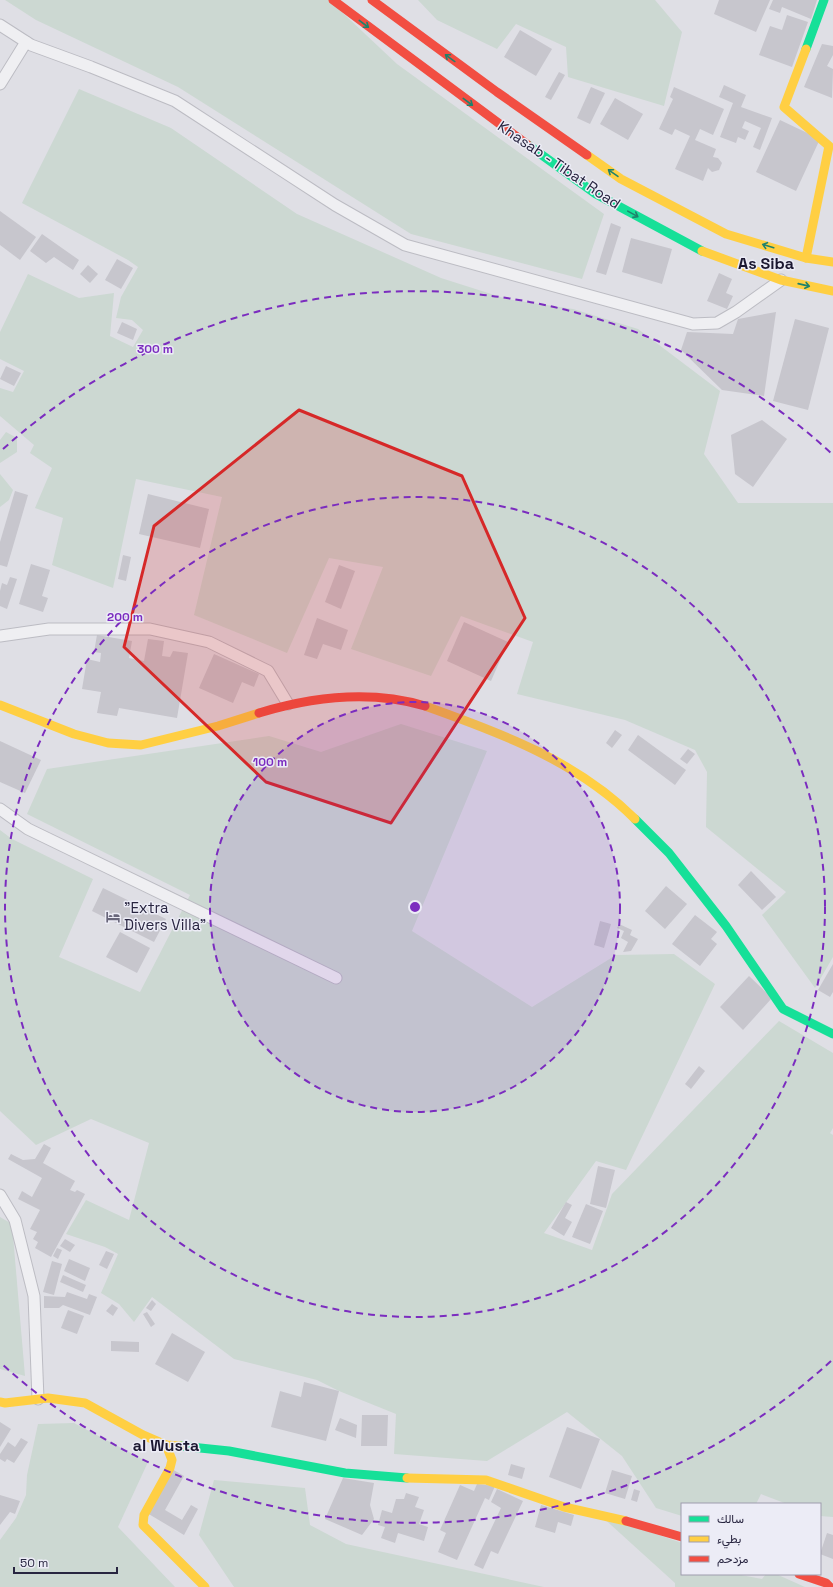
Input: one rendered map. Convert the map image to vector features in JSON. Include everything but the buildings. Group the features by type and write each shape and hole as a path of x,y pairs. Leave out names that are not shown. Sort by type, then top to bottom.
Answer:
{"main road":[{"name":"Khasab - Tibat Road","path":"333,0 487,116 596,194 704,252 780,280 833,291"},
{"name":"Khasab - Tibat Road","path":"372,0 497,92 621,178 726,234 806,258 833,262"},
{"path":"806,258 829,146 784,107 824,0"},
{"path":"0,705 74,734 108,744 141,746 218,726 288,704 322,699 368,696 423,705 488,728 562,763 616,800 669,853 726,926 783,1009 833,1034"},
{"path":"0,1402 5,1403 48,1398 85,1403 143,1435 166,1445 229,1451 345,1473 422,1479 486,1480 564,1507 646,1526 681,1537"},
{"path":"166,1445 172,1460 170,1468 144,1515 143,1525 205,1587"},
{"path":"802,1575 826,1583 830,1587"}],"street":[{"path":"0,24 26,42 175,101 335,205 404,245 693,324 717,323 736,312 780,280"},
{"path":"0,84 26,42"},
{"path":"0,636 49,629 150,629 197,639 209,642 268,671 288,704"},
{"path":"0,809 28,829 336,978"},
{"path":"0,1194 15,1220 34,1296 38,1399"}],"highlighted area":[{"path":"299,410 462,476 525,618 391,823 266,782 124,647 154,526"}],"shaded area":[{"path":"5,0 329,0 397,64 604,214 582,279 411,234 178,87 36,20"},
{"path":"418,0 655,0 682,32 664,106 568,77 566,47 516,24 497,49 437,20"},
{"path":"79,89 171,128 297,214 441,278 507,299 573,309 638,329 720,391 704,454 738,503 833,503 833,957 815,988 762,915 786,892 706,827 707,772 695,750 625,720 517,694 533,642 461,616 431,676 351,649 383,567 329,558 287,653 194,615 222,497 136,479 113,588 52,565 63,518 35,508 52,468 30,453 34,445 0,416 0,388 13,392 24,371 0,359 0,332 28,274 79,298 114,293 110,336 133,347 143,330 132,320 116,318 121,297 138,267 128,260 22,203"},
{"path":"6,432 17,438 17,452 0,463 0,440"},
{"path":"0,474 13,490 9,500 0,507"},
{"path":"401,724 487,751 412,931 532,1007 616,955 674,954 715,984 626,1170 596,1161 544,1233 592,1250 612,1194 779,1021 833,1053 833,1128 830,1133 833,1135 833,1517 821,1516 821,1503 784,1503 761,1494 756,1503 681,1503 681,1516 656,1508 622,1456 567,1412 487,1461 394,1454 396,1414 339,1391 317,1380 234,1359 152,1297 134,1322 119,1304 101,1293 118,1254 105,1247 66,1234 86,1200 129,1220 149,1143 91,1119 36,1145 0,1111 0,830 12,839 93,879 59,957 140,992 190,895 27,814 47,769 269,736 321,752"},
{"path":"0,1217 12,1224 25,1376 0,1369"},
{"path":"74,1423 148,1462 118,1527 175,1587 0,1587 0,1540 16,1518 26,1495 27,1475 38,1424"},
{"path":"214,1480 305,1488 310,1525 346,1544 544,1587 234,1587 199,1535"},
{"path":"600,1515 681,1543 681,1575 741,1575 762,1579 765,1575 778,1575 805,1587 675,1587 675,1583"}],"traffic: fast":[{"path":"806,49 824,0"},
{"path":"528,145 596,194 702,251"},
{"path":"635,819 669,853 726,926 783,1009 833,1034"},
{"path":"181,1446 229,1451 345,1473 407,1478"}],"traffic: slow":[{"path":"806,49 784,107 829,146 806,258"},
{"path":"587,155 621,179 726,234 806,258 833,262"},
{"path":"702,251 781,280 833,291"},
{"path":"0,705 74,734 108,743 141,745 218,726 259,713"},
{"path":"425,706 510,738 537,751 588,781 635,819"},
{"path":"0,1402 5,1403 48,1398 85,1403 143,1435 166,1445 181,1446"},
{"path":"166,1445 172,1460 170,1468 144,1515 143,1525 205,1587"},
{"path":"407,1478 486,1480 564,1507 626,1521"}],"traffic: jam":[{"path":"333,0 528,145"},
{"path":"372,0 497,92 587,155"},
{"path":"259,713 300,703 363,697 405,701 425,706"},
{"path":"626,1521 681,1537"},
{"path":"802,1575 826,1583 830,1587"}],"place":[{"name":"\"Extra Divers Villa\"","path":"113,917"}],"district":[{"name":"As Siba","path":"766,263"},
{"name":"al Wusta","path":"166,1445"}]}
